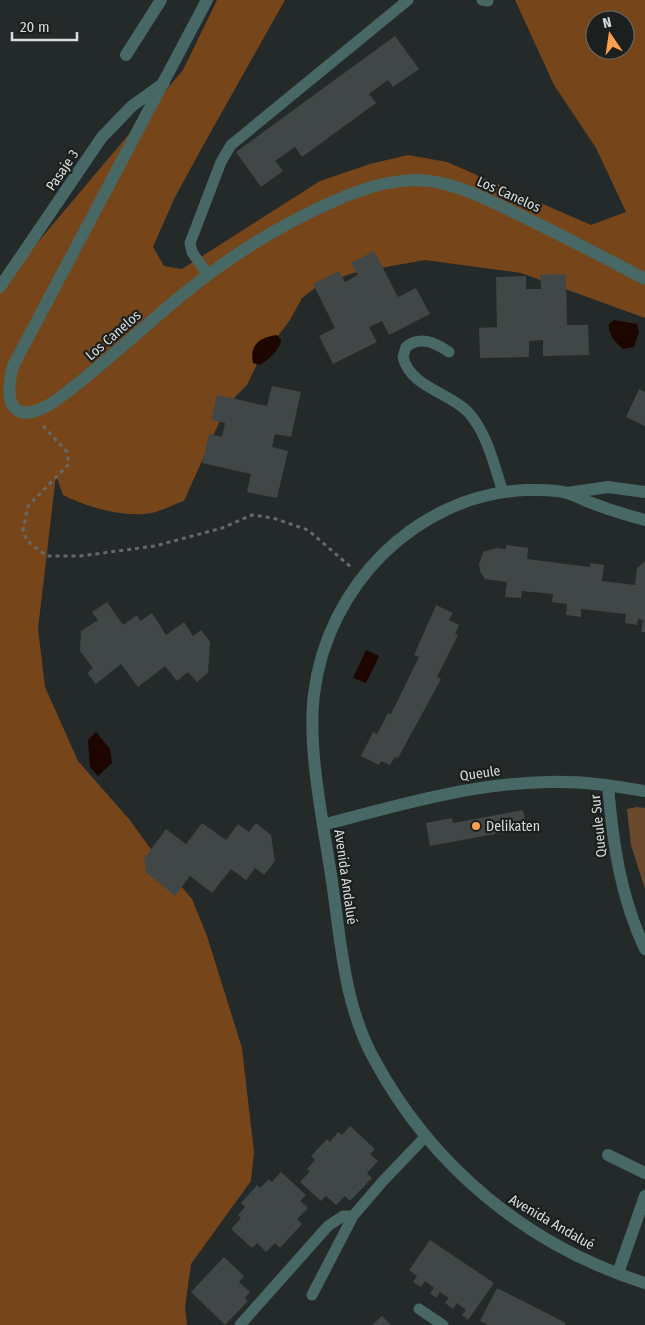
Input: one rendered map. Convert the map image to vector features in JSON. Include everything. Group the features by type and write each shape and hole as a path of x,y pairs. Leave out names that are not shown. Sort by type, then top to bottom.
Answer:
{"street":[{"path":"126,55 161,0"},
{"path":"30,414 16,411 7,402 5,388 8,379 207,0"},
{"name":"Pasaje 3","path":"0,287 102,137 132,106 164,83"},
{"name":"Los Canelos","path":"30,414 48,406 85,378 208,275 250,245 314,210 365,189 401,180 415,180 446,185 493,202 645,279"},
{"name":"Avenida Andalué","path":"567,493 608,487 645,492"},
{"name":"Avenida Andalué","path":"645,520 606,509 567,493 546,490 504,492 460,505 427,520 392,545 362,576 335,619 321,660 314,695 313,735 349,996 356,1020 375,1061 426,1136 469,1183 503,1212 560,1246 618,1273 645,1283"},
{"name":"Queule","path":"324,825 424,799 488,786 552,782 645,790"},
{"name":"Queule Sur","path":"608,786 613,841 622,888 645,949"},
{"path":"608,1155 645,1173"},
{"path":"618,1273 645,1196"}],"lane":[{"path":"208,275 192,252 190,243 221,162 231,145 408,0"},
{"path":"449,352 430,342 416,341 406,346 403,357 412,373 420,381 458,403 476,422 485,440 504,492"},
{"path":"312,1295 354,1216 383,1180 426,1136"},
{"path":"240,1325 328,1226 343,1216 354,1216"},
{"path":"419,1309 443,1325"}],"path":[{"path":"30,414 67,452 69,464 28,506 23,530 27,541 47,556 80,556 155,546 222,528 252,515 273,518 308,530 362,576"}],"shaded area":[{"path":"217,0 285,0 174,199 153,247 164,266 182,269 320,181 370,164 408,155 447,162 591,225 626,212 596,148 554,85 515,0 645,0 645,318 521,273 425,260 353,273 319,285 302,298 290,320 257,364 247,385 227,405 184,501 151,513 117,513 83,504 63,495 56,475 38,629 45,687 78,761 129,819 158,859 192,899 207,936 242,1048 254,1152 251,1181 191,1264 185,1307 187,1325 0,1325 0,287 183,70"},
{"path":"614,320 637,324 639,332 634,347 623,349 617,344 610,332 609,324"},
{"path":"277,335 281,340 279,347 273,354 259,365 253,363 253,351 257,343"},
{"path":"366,650 379,656 366,683 353,678"},
{"path":"96,732 110,749 112,763 98,776 90,767 88,740"},
{"path":"645,808 645,889 631,845 627,809"}],"building":[{"path":"395,36 419,69 393,87 388,80 369,94 376,103 302,157 295,147 275,161 283,171 261,187 236,152"},
{"path":"374,251 398,297 416,288 430,314 389,335 382,321 369,327 377,342 333,364 319,336 335,328 313,284 339,271 345,282 358,275 351,263"},
{"path":"566,274 567,325 588,325 589,355 543,356 543,340 529,341 529,357 480,358 479,328 497,327 496,277 526,276 526,289 541,289 540,275"},
{"path":"272,386 301,392 291,437 275,434 272,447 288,451 277,498 247,492 251,474 202,463 209,434 222,437 225,423 211,420 217,395 267,406"},
{"path":"639,389 645,392 645,426 626,417"},
{"path":"506,545 528,548 527,559 590,567 591,563 604,565 602,581 635,585 637,568 645,561 645,632 641,632 643,620 638,619 637,625 625,623 626,614 581,609 581,617 566,615 567,604 552,602 553,594 522,591 521,598 505,597 507,582 485,579 480,571 479,564 483,552 496,548 506,549"},
{"path":"107,602 123,625 137,615 140,621 152,613 166,635 184,622 193,636 201,630 210,642 208,673 197,682 188,672 177,681 165,666 138,687 121,664 96,684 87,673 93,668 80,651 81,631 98,620 92,612"},
{"path":"436,605 453,613 449,620 459,625 455,634 458,635 437,677 441,679 398,758 395,757 390,765 381,761 379,765 361,756 373,732 377,734 388,713 391,714 419,657 414,655"},
{"name":"Delikaten","path":"523,810 527,828 430,846 426,823 452,818 453,823"},
{"path":"202,823 226,840 238,824 249,832 256,823 271,835 275,861 264,875 255,868 246,880 231,869 212,893 190,876 175,896 146,872 144,859 166,829 186,844"},
{"path":"350,1126 375,1149 370,1154 378,1161 367,1173 372,1178 350,1201 345,1196 336,1205 326,1196 321,1201 300,1182 310,1171 307,1169 315,1160 311,1156 327,1139 330,1142 338,1132 342,1135"},
{"path":"281,1172 306,1195 300,1201 308,1208 297,1219 302,1224 280,1248 275,1243 266,1252 257,1243 252,1248 231,1229 241,1218 238,1215 245,1207 241,1203 257,1185 260,1188 269,1179 272,1182"},
{"path":"430,1240 494,1283 468,1320 462,1315 466,1310 457,1303 453,1309 445,1303 449,1298 440,1292 436,1298 430,1293 434,1288 425,1281 421,1287 413,1282 417,1276 409,1270"},
{"path":"224,1257 244,1276 239,1282 250,1292 245,1298 248,1301 225,1325 191,1292"},
{"path":"497,1288 566,1323 565,1325 488,1325 480,1321"},
{"path":"382,1316 391,1325 372,1325"}],"place":[{"name":"Delikaten","path":"476,826"}]}
